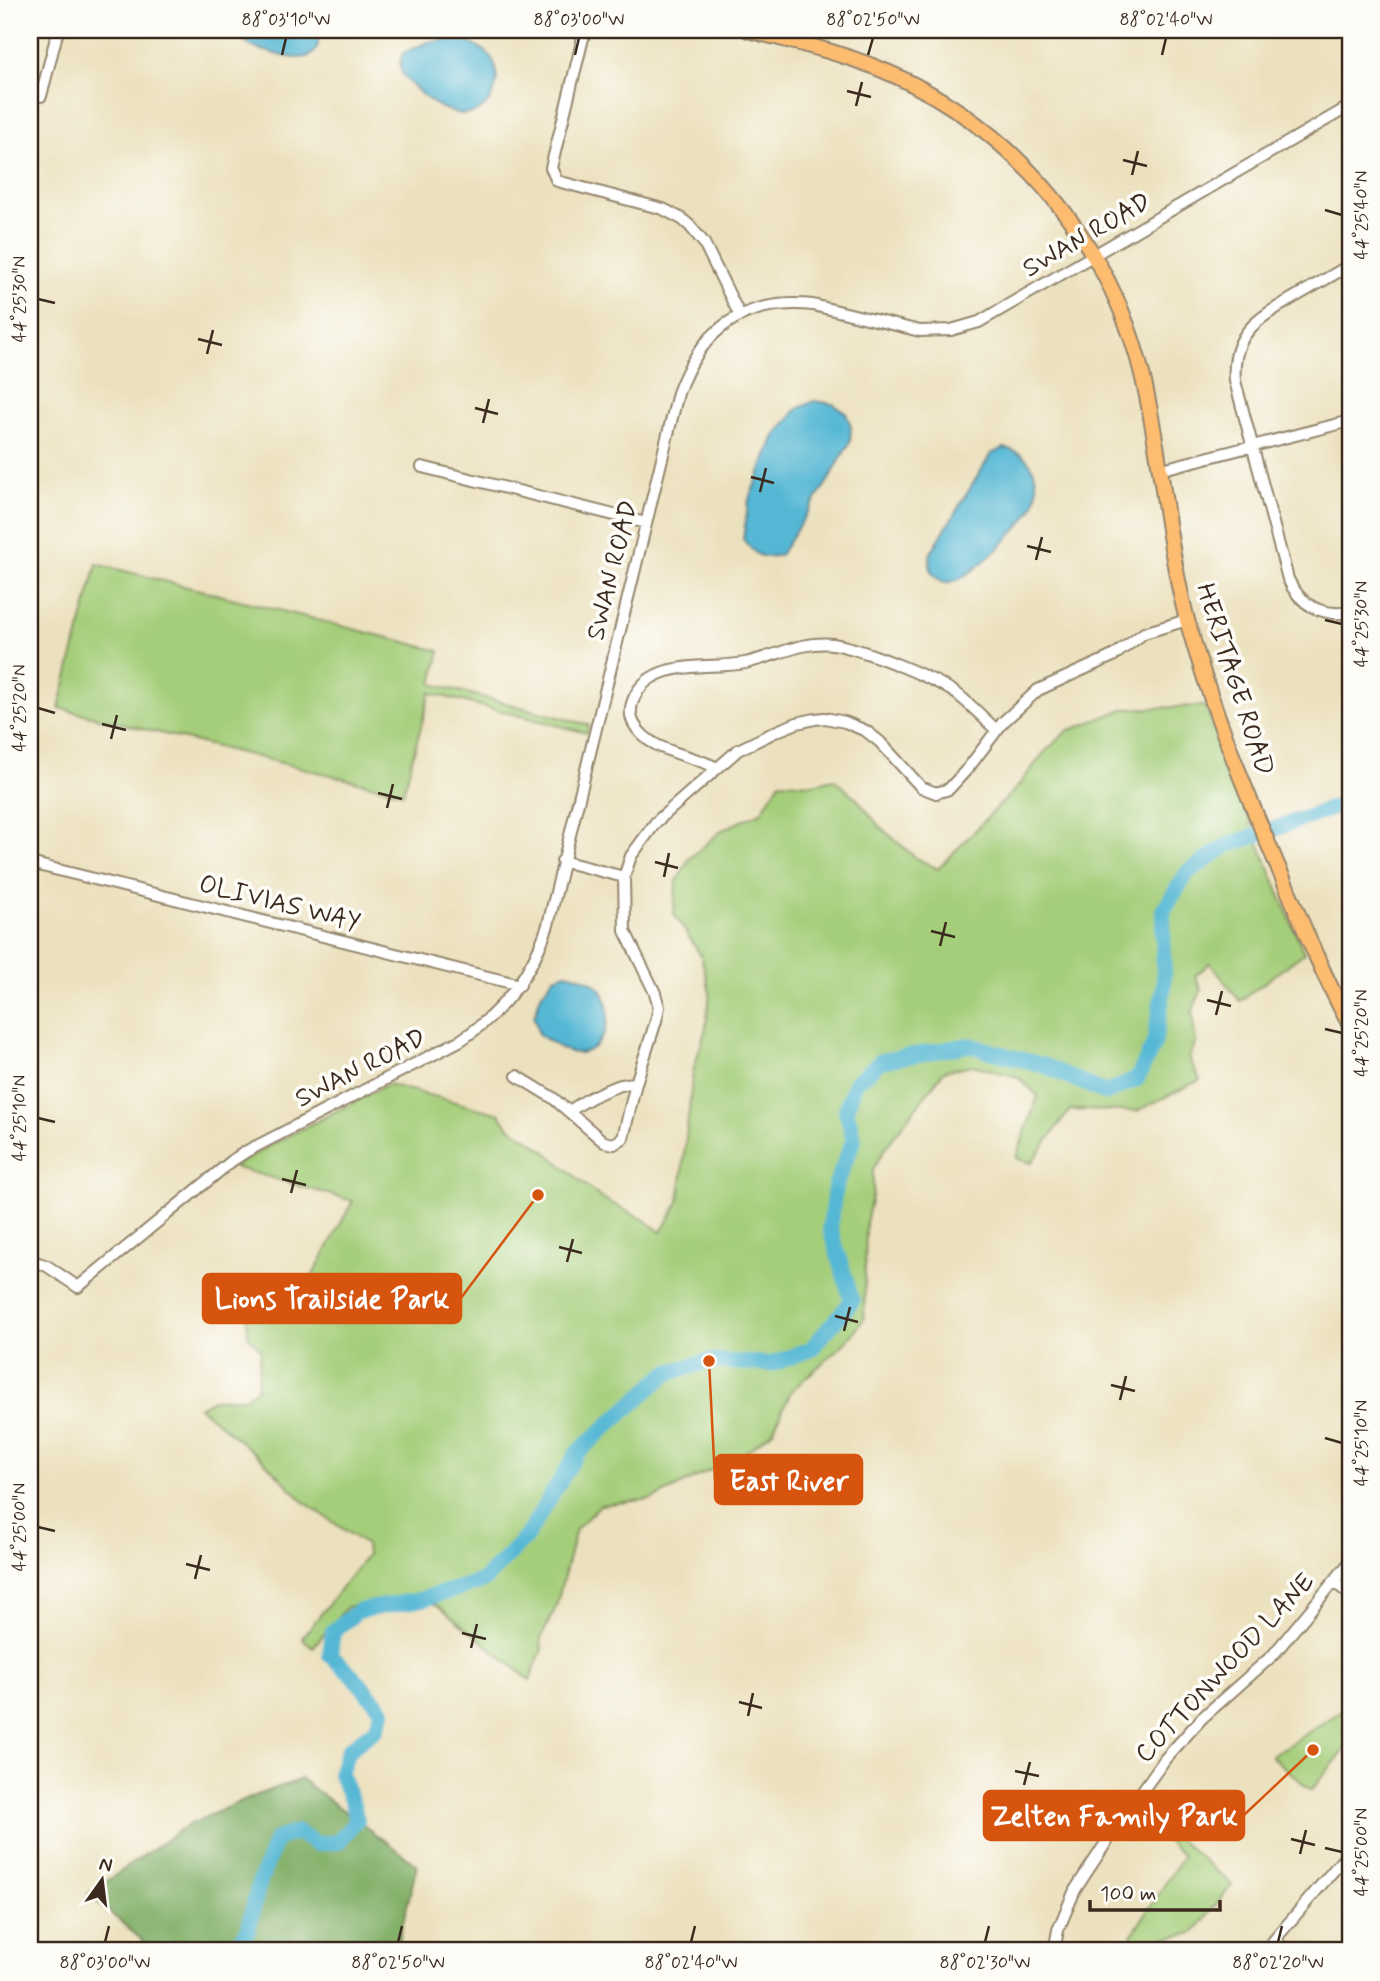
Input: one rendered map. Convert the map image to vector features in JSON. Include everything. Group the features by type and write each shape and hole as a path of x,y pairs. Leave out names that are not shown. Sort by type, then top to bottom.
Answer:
{"main road":[{"path":"748,30 767,32"},
{"name":"HERITAGE ROAD","path":"767,32 859,61 923,90 976,124 1033,175 1062,209 1094,256 1114,295 1133,343 1149,404 1173,554 1187,620 1205,680 1254,811 1324,975 1350,1025"}],"street":[{"path":"41,96 58,30"},
{"path":"585,30 551,168 557,181 663,209 682,219 704,243 740,316"},
{"name":"SWAN ROAD","path":"30,1260 58,1272 78,1287 233,1160 461,1040 491,1018 520,985 542,941 678,393 697,352 713,334 740,316 767,306 796,303 920,331 951,330 979,322 1350,106"},
{"path":"1350,265 1257,320 1243,338 1235,359 1235,381 1286,574 1293,589 1304,602 1321,611 1350,612"},
{"path":"1159,470 1350,421"},
{"path":"422,467 646,523"},
{"path":"517,1076 538,1088 604,1142 617,1143 624,1135 636,1083 659,1007 625,931 624,877 629,861 652,826 738,750 797,723 825,718 845,722 866,731 880,742 921,787 939,793 949,789 1011,713 1038,690 1113,656 1144,633 1187,620"},
{"path":"717,768 672,752 637,728 631,717 635,696 659,674 678,668 727,666 806,646 832,644 876,658 947,688 969,704 996,730"},
{"path":"562,861 624,877"},
{"name":"OLIVIAS WAY","path":"30,863 520,985"},
{"path":"569,1112 583,1102 624,1084 636,1083"},
{"name":"COTTONWOOD LANE","path":"1054,1951 1058,1930 1075,1890 1166,1759 1202,1718 1273,1655 1350,1562"},
{"path":"1334,1581 1350,1595"},
{"path":"1265,1951 1350,1851"},
{"path":"1274,1940 1288,1951"}],"green space":[{"path":"97,564 440,651 432,684 589,725 587,733 430,693 403,793 59,708"},
{"path":"1205,706 1304,953 1240,1001 1210,963 1195,976 1201,990 1192,1013 1196,1042 1189,1058 1200,1080 1137,1111 1070,1110 1031,1163 1016,1158 1038,1096 1018,1077 972,1065 944,1071 886,1147 873,1169 873,1192 866,1223 864,1319 848,1340 791,1391 773,1431 742,1455 652,1499 600,1505 576,1529 556,1607 541,1638 542,1649 530,1680 437,1605 412,1595 347,1607 313,1647 302,1638 367,1555 366,1545 303,1501 262,1459 199,1407 213,1399 244,1398 257,1389 261,1350 248,1335 247,1313 255,1308 288,1321 353,1201 233,1167 388,1084 500,1114 508,1126 540,1147 601,1198 643,1219 661,1232 679,1202 693,1072 706,1027 710,993 701,956 674,914 676,883 689,859 722,830 761,812 780,782 812,784 834,779 857,799 879,826 916,858 938,869 1067,731 1124,709"},
{"path":"1350,1701 1350,1744 1311,1790 1271,1756 1343,1710"},
{"path":"301,1779 417,1865 396,1951 155,1951 88,1894 186,1826 248,1798"},
{"path":"1139,1804 1232,1885 1193,1933 1135,1943 1130,1938 1183,1856 1134,1811"}],"water":[{"path":"241,30 317,30 318,42 311,55 287,57 250,46 244,40"},
{"path":"454,39 472,44 488,54 497,72 497,82 489,101 473,113 457,113 438,106 411,85 401,69 403,53 428,42"},
{"path":"814,401 833,404 846,413 851,427 850,442 780,555 763,556 755,552 743,539 749,499 775,436 797,409"},
{"path":"1004,448 1021,455 1031,464 1037,493 1031,510 991,555 960,579 944,583 932,572 930,554 991,454"},
{"path":"566,973 584,978 600,989 605,997 608,1017 606,1028 596,1045 588,1051 573,1053 539,1035 534,1017 541,995 554,977"}],"waterway":[{"path":"227,1951 247,1933 259,1884 276,1839 297,1832 316,1844 338,1842 357,1820 340,1774 348,1750 376,1729 383,1711 354,1677 330,1655 333,1631 358,1611 423,1599 483,1581 526,1537 577,1453 667,1373 709,1361 772,1364 811,1349 852,1301 830,1228 835,1187 854,1139 846,1110 855,1083 881,1061 969,1045 1045,1066 1106,1093 1137,1079 1154,1044 1164,986 1163,911 1187,873 1226,846 1350,802"}],"place":[{"name":"Lions Trailside Park","path":"538,1195"},
{"name":"East River","path":"709,1361"},
{"name":"Zelten Family Park","path":"1313,1750"}]}
